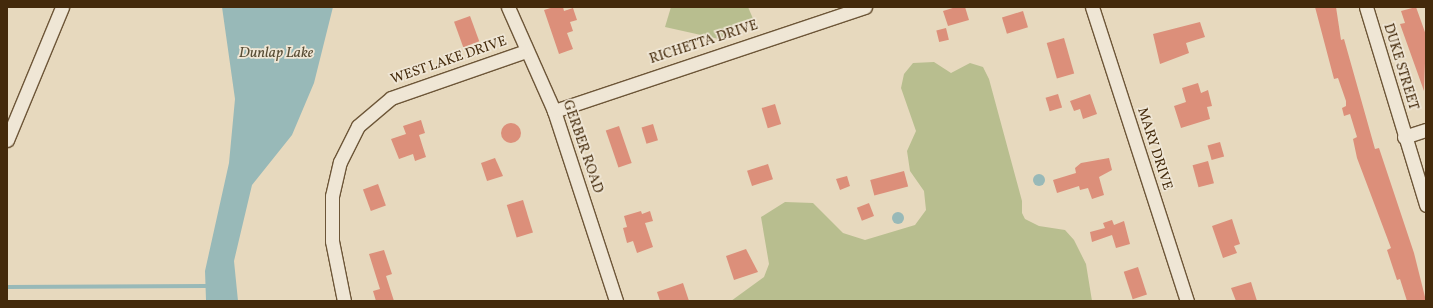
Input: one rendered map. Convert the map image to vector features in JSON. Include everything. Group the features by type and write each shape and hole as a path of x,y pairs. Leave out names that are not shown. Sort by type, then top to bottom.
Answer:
{"street":[{"path":"7,140 62,7"},
{"name":"GERBER ROAD","path":"508,7 526,51 554,111 616,301"},
{"name":"RICHETTA DRIVE","path":"554,111 865,7"},
{"name":"MARY DRIVE","path":"1092,7 1187,301"},
{"name":"DUKE STREET","path":"1366,7 1404,137 1426,205"},
{"name":"WEST LAKE DRIVE","path":"344,301 332,241 332,196 340,162 358,126 391,98 526,51"},
{"path":"1404,137 1426,130"}],"green space":[{"path":"671,7 748,7 754,21 719,39 665,27"},
{"path":"934,62 951,73 970,63 983,67 989,79 1022,201 1022,213 1025,219 1039,226 1065,230 1074,240 1086,264 1092,301 731,301 764,277 769,264 761,217 785,202 813,203 843,233 865,240 915,225 926,210 924,191 910,171 907,151 916,131 901,88 904,74 913,63"}],"water":[{"name":"Dunlap Lake","path":"222,7 333,7 314,83 292,135 252,185 234,261 238,301 206,300 205,271 229,163 235,99"},
{"path":"1041,174 1044,175 1044,185 1037,186 1034,185 1033,178 1034,175"},
{"path":"896,212 900,212 904,218 900,224 896,224 892,220 892,216"}],"building":[{"path":"554,7 563,7 564,11 573,8 577,20 570,22 573,31 567,33 573,49 559,54 544,10"},
{"path":"956,7 965,7 969,20 948,26 943,11"},
{"path":"1315,7 1336,7 1341,40 1344,39 1375,149 1379,148 1414,253 1426,301 1407,301 1400,279 1397,280 1387,250 1391,248 1357,158 1353,139 1357,137 1350,114 1344,116 1342,108 1346,106 1346,101 1338,78 1334,79"},
{"path":"1416,7 1426,35 1424,91 1400,24 1405,23 1401,11"},
{"path":"1023,11 1028,27 1007,34 1002,17"},
{"path":"470,16 479,41 463,47 454,22"},
{"path":"1200,22 1205,37 1186,43 1189,53 1160,64 1153,34"},
{"path":"946,28 949,40 939,42 936,30"},
{"path":"1064,38 1074,74 1057,79 1047,43"},
{"path":"1198,83 1201,93 1208,90 1212,106 1207,107 1210,119 1181,128 1174,106 1186,102 1182,88"},
{"path":"1058,94 1062,107 1050,111 1046,98"},
{"path":"1090,94 1097,114 1083,119 1080,109 1074,111 1070,101"},
{"path":"775,104 781,124 768,128 762,108"},
{"path":"421,120 425,133 419,135 426,157 415,161 413,154 399,159 391,139 406,134 403,126"},
{"path":"511,123 518,126 521,133 518,140 511,143 504,140 501,133 504,126"},
{"path":"653,124 658,140 646,144 642,128"},
{"path":"619,126 632,163 618,167 606,131"},
{"path":"1220,142 1224,156 1212,160 1208,146"},
{"path":"495,158 503,176 487,181 481,163"},
{"path":"1109,158 1112,170 1099,177 1104,195 1092,199 1088,188 1080,190 1079,186 1057,193 1053,180 1076,173 1075,168 1081,163"},
{"path":"1208,161 1214,183 1198,187 1193,165"},
{"path":"768,164 773,179 752,186 747,171"},
{"path":"904,171 908,186 874,196 870,180"},
{"path":"847,176 850,186 840,190 836,179"},
{"path":"378,184 386,206 371,211 363,189"},
{"path":"523,200 533,233 517,237 507,205"},
{"path":"869,203 874,216 862,221 857,208"},
{"path":"641,211 642,214 650,211 653,221 645,223 653,247 637,253 633,241 627,243 623,228 627,227 624,216"},
{"path":"1232,219 1240,244 1234,246 1237,253 1223,258 1212,226"},
{"path":"1112,220 1114,225 1124,221 1130,244 1116,248 1112,235 1092,242 1090,232 1105,228 1103,223"},
{"path":"746,249 758,272 734,280 726,256"},
{"path":"384,250 392,274 386,276 394,301 376,301 373,291 380,289 369,254"},
{"path":"1138,267 1147,295 1133,299 1124,272"},
{"path":"1251,282 1257,301 1236,301 1231,288"},
{"path":"683,283 689,301 660,301 657,292"}],"waterway":[{"path":"7,287 206,286"}]}
